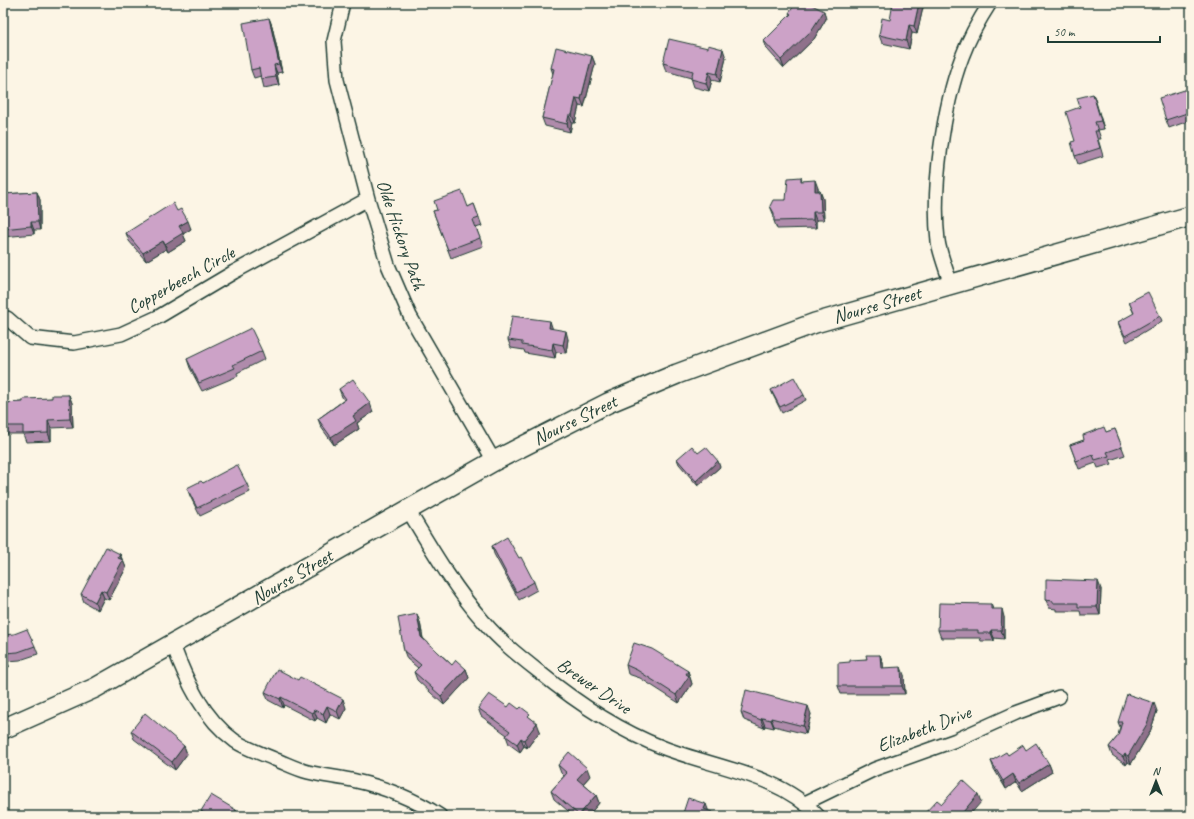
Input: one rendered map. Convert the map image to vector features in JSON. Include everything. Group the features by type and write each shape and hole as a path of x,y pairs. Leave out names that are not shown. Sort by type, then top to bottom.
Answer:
{"main road":[{"name":"Nourse Street","path":"3,729 77,697 173,645 494,461 586,412 677,374 815,323 1191,216"}],"street":[{"name":"Olde Hickory Path","path":"343,3 334,41 336,80 368,199 388,265 410,316 494,461"},
{"path":"951,285 938,243 936,216 937,175 949,105 962,58 990,3"},
{"name":"Copperbeech Circle","path":"7,318 30,338 74,343 121,334 158,317 234,272 368,199"},
{"name":"Brewer Drive","path":"408,510 453,581 485,623 523,659 579,704 620,728 664,748 742,773 786,791 806,804 818,816"},
{"path":"173,645 183,671 195,695 209,715 235,740 247,747 307,772 355,780 411,801 440,816"},
{"name":"Elizabeth Drive","path":"806,804 875,769 956,740 1003,718 1059,696"}],"building":[{"path":"796,3 808,3 824,11 811,31 781,60 764,41 791,14 789,13"},
{"path":"893,3 919,3 914,26 909,25 906,41 879,35 882,18 890,20"},
{"path":"269,18 279,64 274,65 276,77 261,79 259,68 251,70 243,23"},
{"path":"669,39 708,48 708,45 723,49 717,74 709,72 706,83 691,79 693,71 663,63"},
{"path":"556,47 592,56 581,99 576,98 572,115 569,115 567,124 542,118 554,69 551,68"},
{"path":"1191,88 1191,115 1190,112 1166,120 1159,98"},
{"path":"1093,94 1101,121 1095,122 1098,131 1095,131 1100,148 1075,156 1071,142 1075,141 1066,112 1080,107 1077,98"},
{"path":"801,177 801,181 815,180 815,191 820,191 821,212 813,212 813,220 774,221 774,213 770,206 773,200 786,200 788,178"},
{"path":"462,191 468,207 474,204 479,218 473,220 480,238 448,250 433,211 437,210 434,201"},
{"path":"37,192 38,222 31,222 31,226 3,229 3,194"},
{"path":"173,203 177,211 181,209 188,221 179,226 183,233 165,244 163,241 143,253 126,233"},
{"path":"1148,292 1160,316 1125,336 1118,322 1134,313 1129,302"},
{"path":"512,316 550,321 549,328 566,331 563,345 553,343 552,350 522,345 522,342 508,340"},
{"path":"251,328 262,351 233,365 235,368 199,383 187,359"},
{"path":"794,377 804,395 780,407 771,390"},
{"path":"353,379 370,403 353,416 356,421 331,437 318,419 346,399 339,389"},
{"path":"52,395 69,395 70,419 48,420 48,433 23,434 23,426 3,426 3,403 23,402 23,399 52,398"},
{"path":"1104,427 1106,432 1115,429 1122,447 1107,452 1109,456 1095,460 1093,455 1076,461 1070,445 1084,440 1083,435"},
{"path":"692,446 698,453 706,447 718,461 696,481 677,459"},
{"path":"237,465 247,484 197,508 187,488 201,481 203,483"},
{"path":"507,537 519,558 521,557 534,582 516,592 492,546"},
{"path":"106,547 120,554 118,558 123,560 106,592 101,590 95,602 81,594"},
{"path":"1046,579 1098,581 1097,607 1078,607 1078,603 1053,603 1053,601 1046,600"},
{"path":"939,603 991,604 991,609 1002,609 1001,630 991,630 991,633 978,633 978,630 938,630"},
{"path":"417,614 421,637 452,665 456,660 466,669 441,696 414,672 421,665 404,651 398,618"},
{"path":"27,629 35,646 18,652 5,653 6,659 3,659 3,635 14,634"},
{"path":"634,643 652,649 688,671 686,674 689,676 676,695 637,670 626,665"},
{"path":"866,655 880,655 881,668 901,667 902,686 838,686 838,663 850,662 850,660 867,659"},
{"path":"277,669 298,680 300,677 343,699 337,711 327,706 323,714 314,710 312,713 281,697 280,699 265,692"},
{"path":"746,690 808,706 803,726 771,718 771,720 762,718 761,720 741,712"},
{"path":"489,694 508,707 511,703 519,709 521,707 530,714 528,716 537,723 524,740 521,738 517,744 506,736 510,731 478,708"},
{"path":"1127,694 1154,703 1147,724 1128,756 1125,754 1123,757 1109,747 1118,736 1122,722 1118,722"},
{"path":"145,713 184,746 172,762 131,731"},
{"path":"1036,743 1049,764 1019,783 1013,774 1003,781 991,761 1006,752 1008,755 1023,745 1026,750"},
{"path":"569,752 587,768 577,779 596,795 579,815 551,791 567,773 558,765"},
{"path":"963,780 978,794 963,812 968,816 926,816 924,814 937,800 942,804"},
{"path":"211,795 236,810 235,813 240,816 209,816 201,811"},
{"path":"688,798 706,804 704,809 723,816 682,816"}]}
